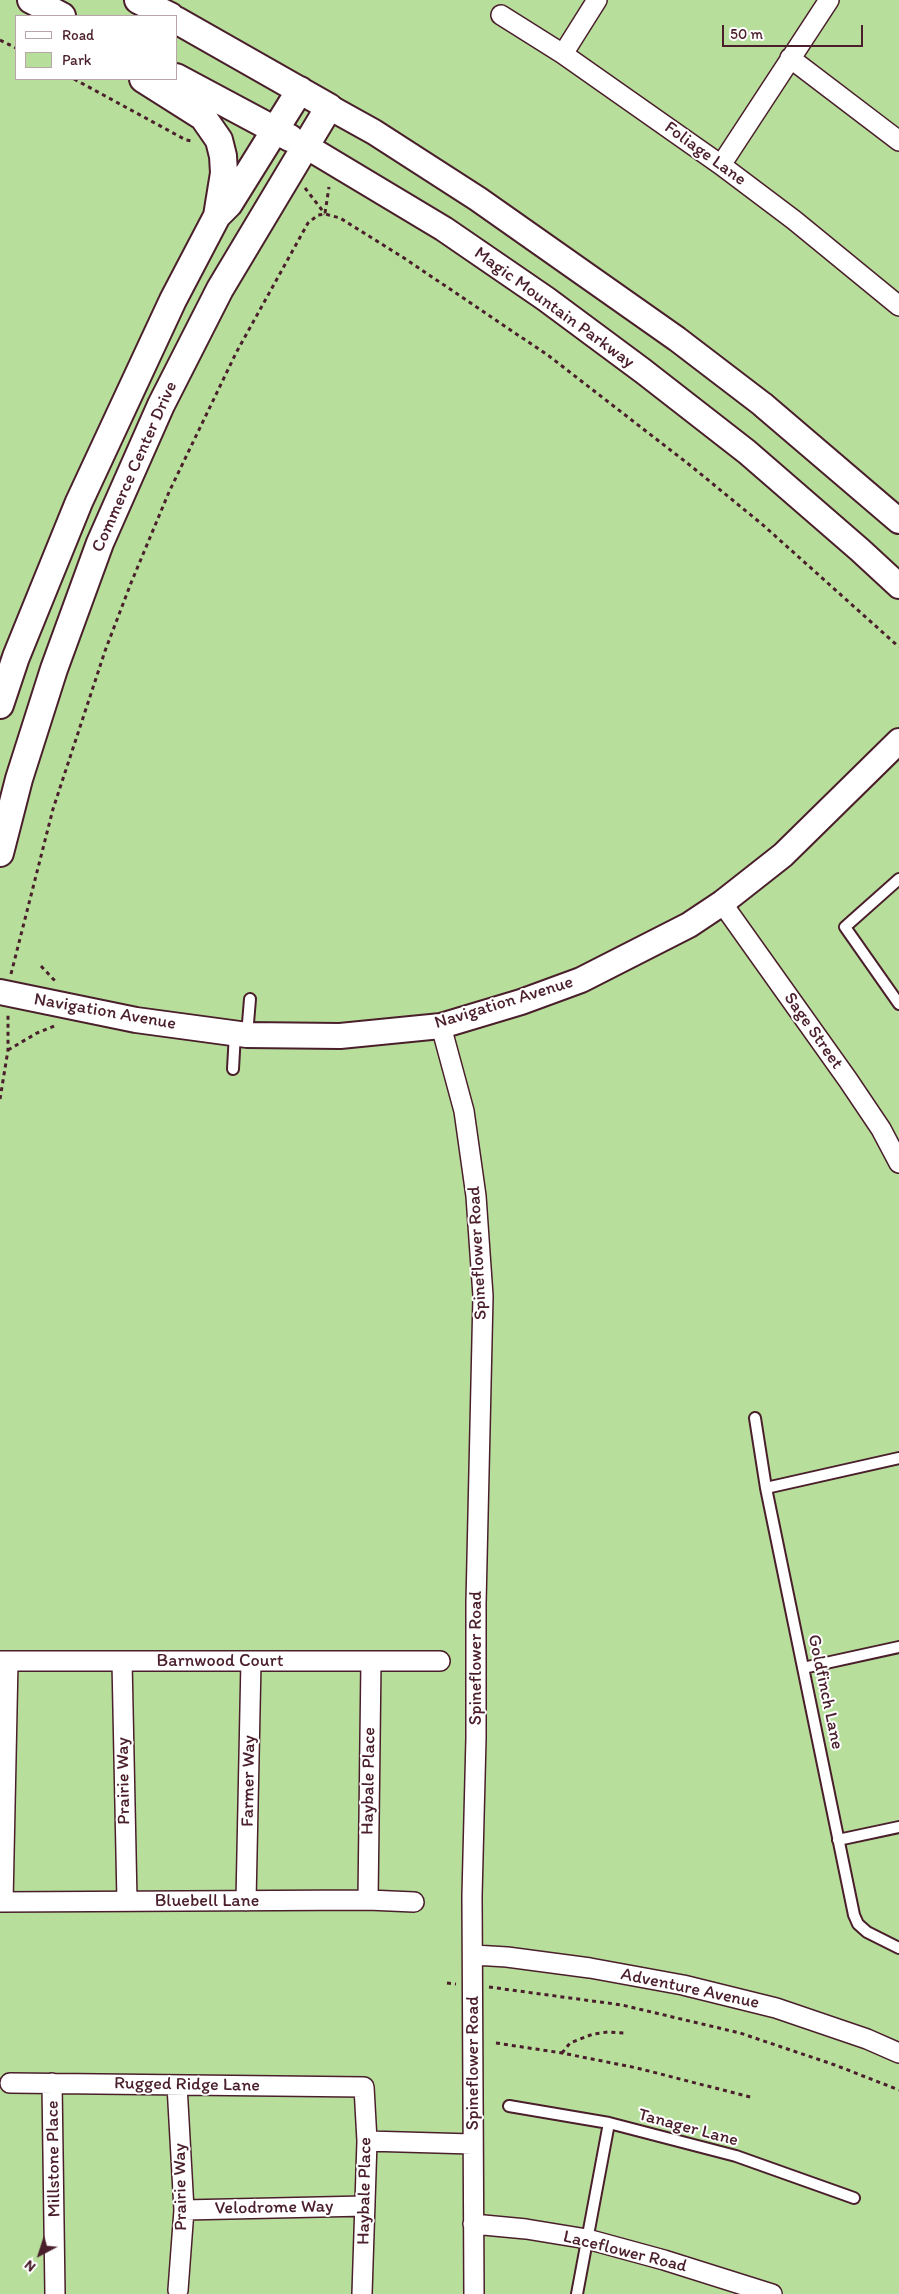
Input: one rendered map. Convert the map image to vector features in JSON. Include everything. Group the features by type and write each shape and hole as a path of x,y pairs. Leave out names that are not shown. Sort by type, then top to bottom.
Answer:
{"main road":[{"path":"30,0 60,15"},
{"path":"138,0 168,15"},
{"path":"178,21 329,107"},
{"name":"Magic Mountain Parkway","path":"178,78 304,145"},
{"path":"144,80 189,106 203,118 219,140 223,156 224,173 217,216"},
{"name":"Commerce Center Drive","path":"0,705 16,657 79,502 132,384 217,216 229,204 300,90"},
{"name":"Commerce Center Drive","path":"0,853 19,779 54,669 100,543 161,405 220,289 304,145 329,107"}],"street":[{"path":"563,54 597,0"},
{"path":"721,165 829,0"},
{"name":"Foliage Lane","path":"501,15 563,54 721,165 801,225 899,306"},
{"path":"790,58 899,141"},
{"path":"329,107 374,132 478,199 677,339 762,404 899,521"},
{"name":"Magic Mountain Parkway","path":"304,145 444,229 546,299 747,452 899,586"},
{"name":"Navigation Avenue","path":"0,992 136,1020 241,1034 340,1036 441,1026 521,1002 581,980 689,925 722,903 783,855 899,741"},
{"name":"Sage Street","path":"722,903 848,1080 899,1163"},
{"name":"Spineflower Road","path":"441,1026 464,1111 476,1196 483,1296 472,1896 474,1955 472,2144 474,2294"},
{"path":"2,1902 4,1660"},
{"name":"Barnwood Court","path":"4,1660 440,1662"},
{"name":"Prairie Way","path":"122,1661 127,1901"},
{"name":"Farmer Way","path":"246,1901 251,1661"},
{"name":"Haybale Place","path":"368,1900 371,1661"},
{"name":"Bluebell Lane","path":"2,1902 368,1900 414,1902"},
{"name":"Adventure Avenue","path":"474,1955 507,1957 590,1968 683,1985 776,2008 867,2039 899,2054"},
{"name":"Rugged Ridge Lane","path":"10,2083 364,2087"},
{"name":"Millstone Place","path":"52,2084 55,2294"},
{"name":"Prairie Way","path":"177,2085 184,2210 178,2290"},
{"name":"Haybale Place","path":"362,2294 367,2141 364,2087"},
{"path":"367,2141 472,2144"},
{"name":"Velodrome Way","path":"184,2210 365,2206"},
{"name":"Laceflower Road","path":"473,2224 526,2229 587,2239 664,2260 772,2294"}],"lane":[{"path":"899,878 845,927 899,1004"},
{"path":"233,1069 250,999"},
{"name":"Goldfinch Lane","path":"755,1418 766,1488 854,1915 858,1924 867,1932 899,1948"},
{"path":"766,1488 899,1458"},
{"path":"803,1668 899,1647"},
{"path":"838,1840 899,1827"},
{"name":"Tanager Lane","path":"509,2106 609,2124 736,2156 854,2198"},
{"path":"577,2294 609,2124"}],"path":[{"path":"0,40 15,48"},
{"path":"76,80 186,140 195,141"},
{"path":"325,214 329,187"},
{"path":"306,188 325,214"},
{"path":"12,964 59,792 102,660 130,583 169,492 236,353 308,223 318,215 325,214 340,218 549,356 621,410 763,525 899,647"},
{"path":"0,1099 8,1050 7,1023"},
{"path":"8,1050 37,1033"},
{"path":"498,1988 622,2005 740,2033 836,2065 899,2090"},
{"path":"562,2053 570,2043 593,2034 608,2032 625,2034"},
{"path":"496,2043 562,2053 638,2068 754,2098"}],"green space":[{"path":"0,0 899,0 899,2294 0,2294"}]}
